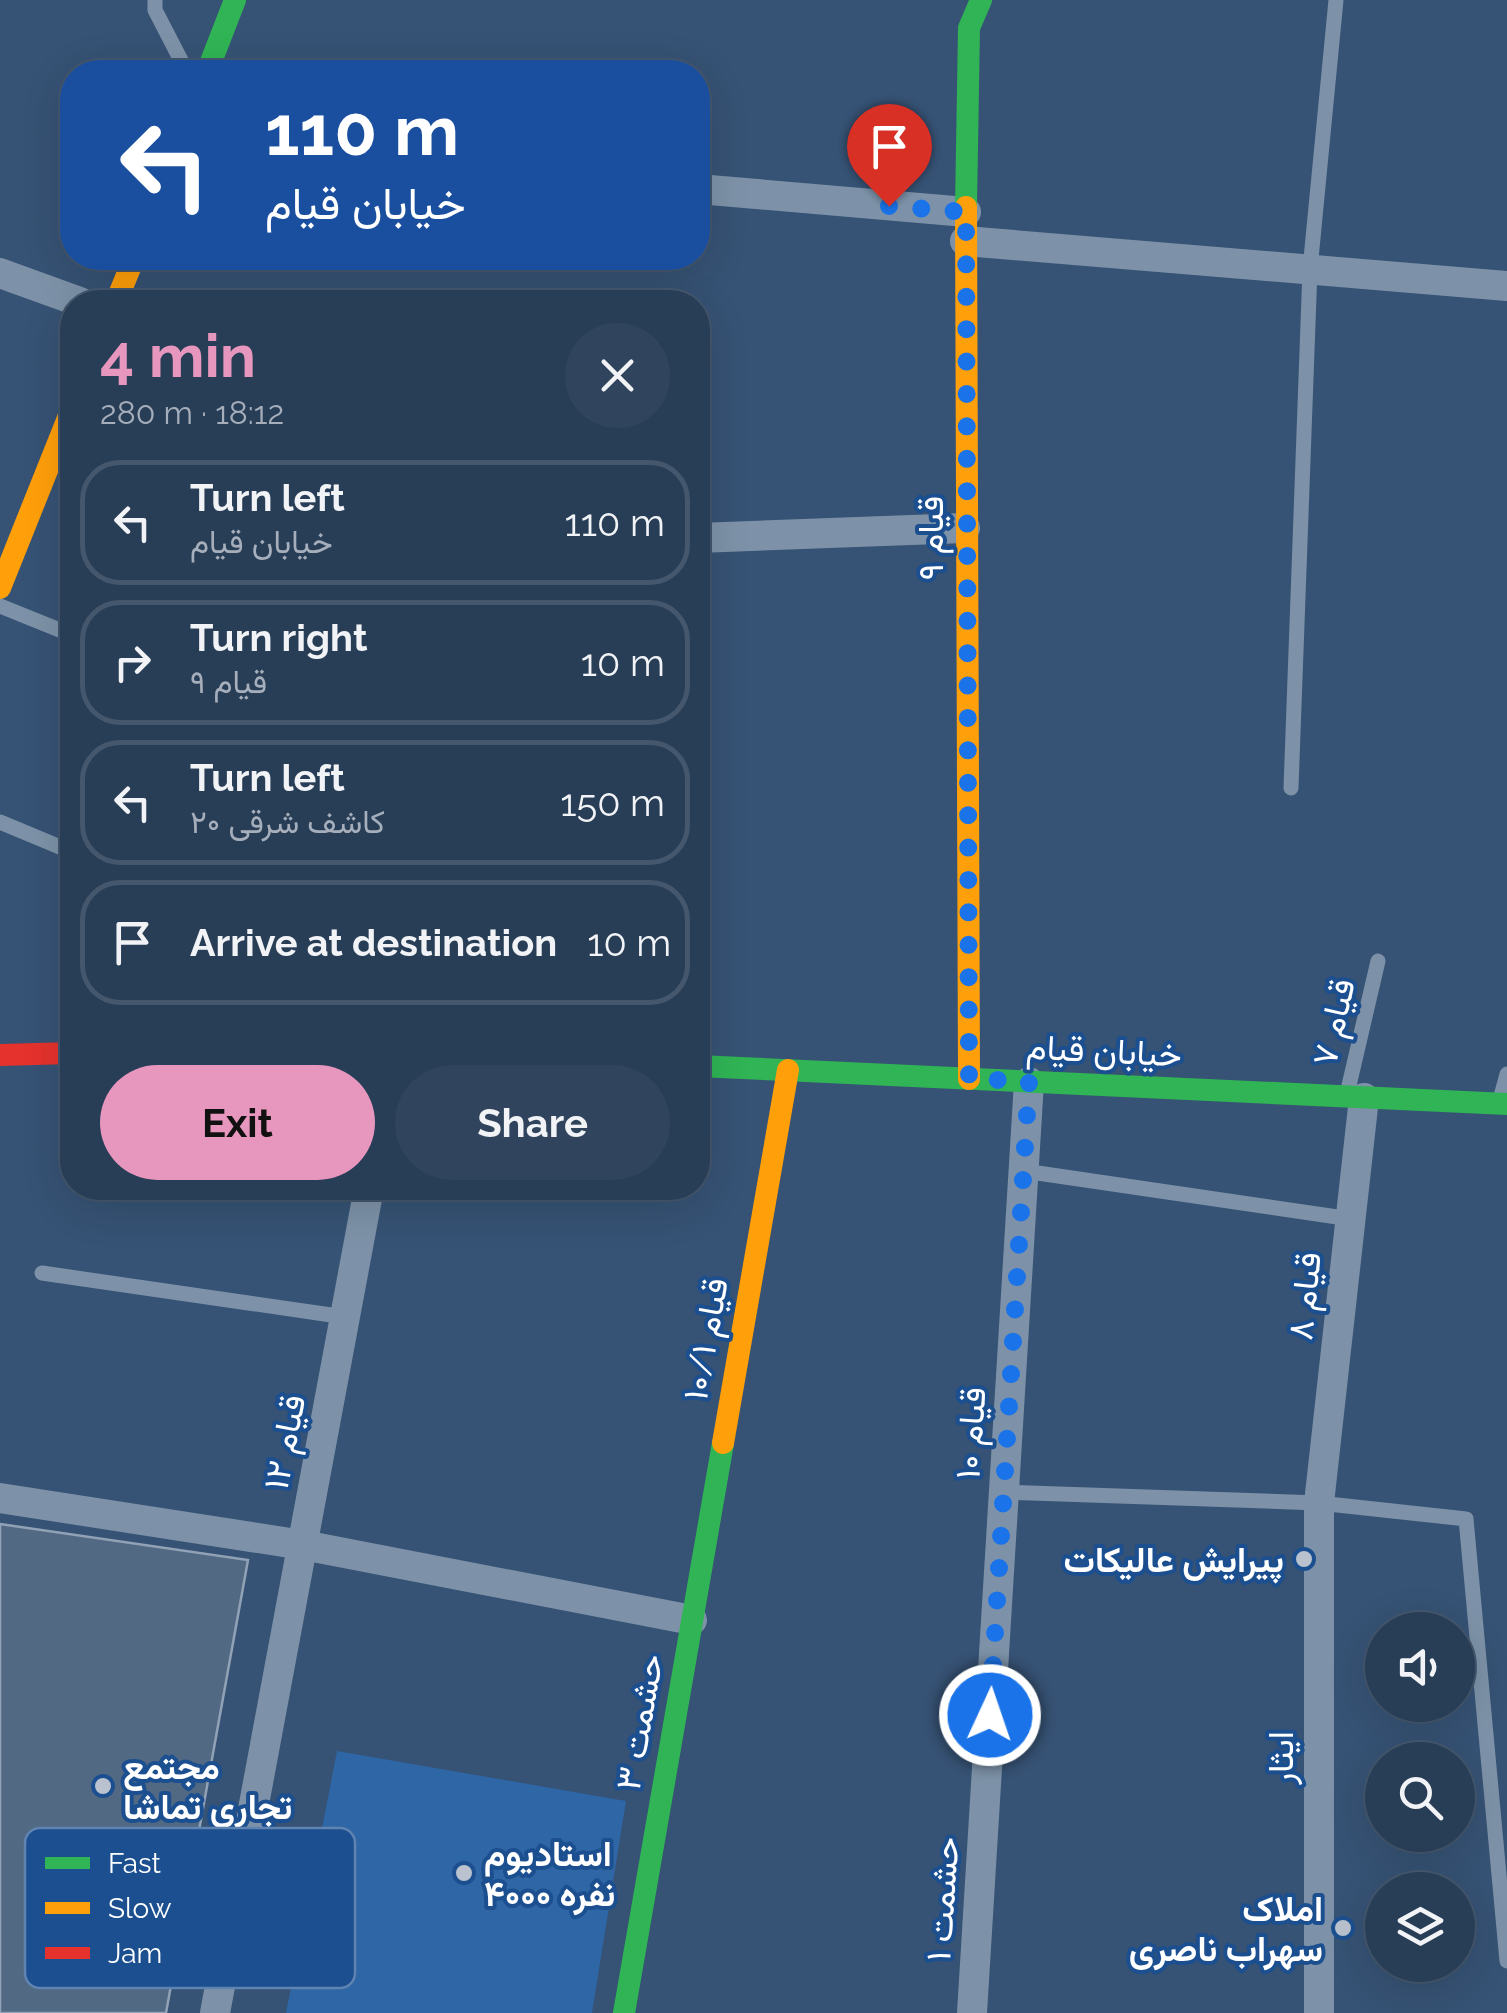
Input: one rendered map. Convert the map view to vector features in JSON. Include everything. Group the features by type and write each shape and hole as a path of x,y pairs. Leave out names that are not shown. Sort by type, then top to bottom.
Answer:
{"street":[{"path":"212,60 235,0"},
{"name":"قیام ۹","path":"969,1078 965,227 969,28 981,0"},
{"path":"710,191 1310,270 1507,286"},
{"path":"0,272 60,294"},
{"path":"0,588 60,444"},
{"path":"0,519 34,501"},
{"path":"710,538 965,528"},
{"path":"0,1055 60,1052"},
{"name":"خیابان قیام","path":"710,1067 1503,1104"},
{"name":"قیام ۱۰/۱","path":"692,1620 788,1070"},
{"name":"قیام ۱۰","path":"986,1789 1029,1082"},
{"name":"قیام ۸","path":"1319,1503 1351,1218 1355,1098"},
{"name":"قیام ۱۲","path":"250,1828 367,1200"},
{"path":"0,1498 302,1545 692,1620"},
{"name":"ایثار","path":"1319,1503 1319,2013"},
{"name":"حشمت ۳","path":"624,2013 692,1620"},
{"name":"حشمت ۱","path":"972,2013 986,1789"},
{"name":"قیام ۱۲","path":"216,2013 221,1988"}],"lane":[{"path":"155,0 155,10 182,60"},
{"path":"1290,788 1310,270 1336,0"},
{"path":"0,606 60,630"},
{"path":"0,822 60,847"},
{"name":"قیام ۷","path":"1355,1098 1378,961"},
{"path":"1503,1104 1507,1074"},
{"path":"1024,1171 1351,1218"},
{"path":"42,1274 345,1316"},
{"path":"1004,1492 1319,1503 1466,1519 1507,1961"}],"shaded area":[{"name":"استادیوم ۴۰۰۰ نفره","path":"337,1751 626,1801 592,2013 286,2013 291,1988 355,1988 355,1828 322,1828"}],"building":[{"name":"مجتمع تجاری تماشا","path":"0,1524 248,1560 199,1828 25,1828 25,1988 171,1988 166,2013 0,2013"}],"traffic: fast":[{"path":"212,60 235,0"},
{"path":"966,207 969,28 981,0"},
{"path":"710,1067 1507,1104"},
{"path":"624,2013 723,1443"}],"traffic: slow":[{"path":"966,207 969,1079"},
{"path":"121,290 129,270"},
{"path":"0,588 60,438"},
{"path":"723,1443 788,1070"}],"traffic: jam":[{"path":"0,1055 60,1053"}],"place":[{"name":"پیرایش عالیکات","path":"1304,1559"},
{"name":"مجتمع تجاری تماشا","path":"103,1786"},
{"name":"استادیوم ۴۰۰۰ نفره","path":"464,1873"},
{"name":"املاک سهراب ناصری","path":"1343,1928"}],"route":[{"path":"889,206 966,212 969,1078 1029,1082 990,1715"}]}
